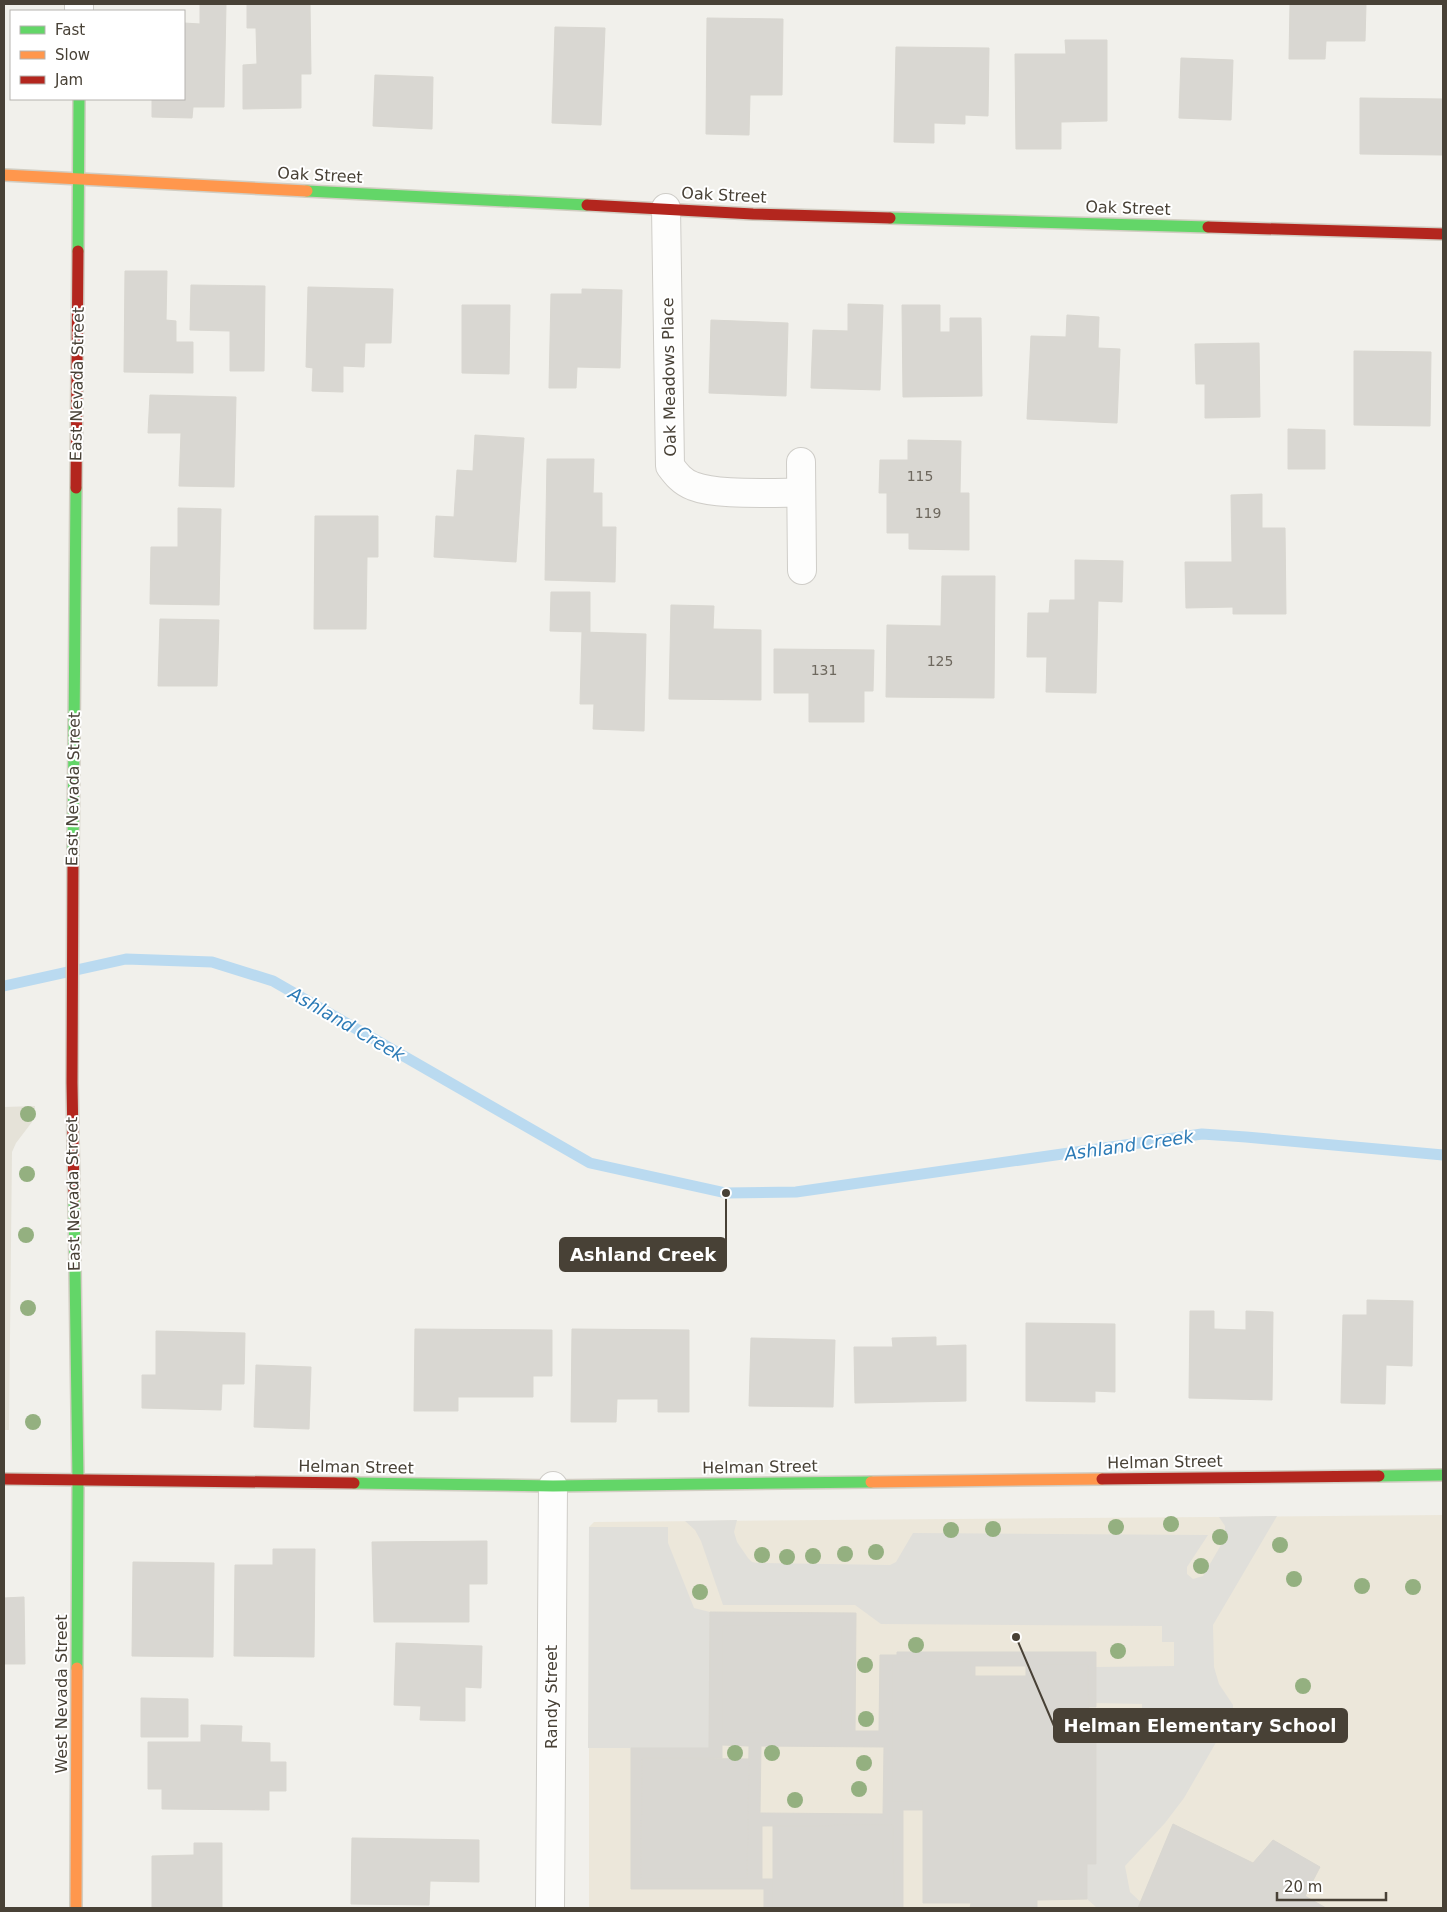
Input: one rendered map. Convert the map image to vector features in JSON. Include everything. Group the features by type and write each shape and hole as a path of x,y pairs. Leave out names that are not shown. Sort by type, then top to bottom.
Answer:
{"street":[{"name":"East Nevada Street","path":"78,1480 72,1083 72,926 79,100"},
{"name":"Oak Street","path":"4,175 753,214 1443,234"},
{"name":"Oak Meadows Place","path":"666,208 670,466 677,476 692,486 709,490 801,493"},
{"path":"801,462 802,570"},
{"name":"Helman Street","path":"4,1479 553,1486 1443,1475"},
{"name":"West Nevada Street","path":"76,1908 78,1480"},
{"name":"Randy Street","path":"550,1908 553,1486"}],"shaded area":[{"path":"35,1106 32,1122 16,1143 12,1152 9,1430 4,1430 4,1107"},
{"path":"1443,1515 1443,1908 589,1908 589,1527 594,1522"},
{"path":"1277,1516 1213,1625 1214,1667 1219,1684 1233,1705 1233,1713 1184,1798 1165,1823 1125,1866 1130,1892 1147,1908 1097,1908 1087,1899 1087,1864 1096,1742 1101,1741 1100,1726 1142,1727 1142,1704 1096,1703 1096,1667 1174,1666 1174,1642 1162,1642 1162,1626 881,1624 855,1605 723,1605 701,1541 695,1530 685,1521 737,1520 734,1532 737,1542 748,1558 752,1562 757,1563 890,1565 896,1562 913,1533 1208,1535 1187,1567 1187,1574 1193,1579 1203,1576 1225,1538 1225,1526 1219,1517"},
{"path":"589,1527 668,1527 668,1543 694,1608 710,1612 709,1748 588,1748"}],"building":[{"path":"200,4 226,4 224,107 193,107 192,118 152,117 152,100 185,100 185,23 200,24"},
{"path":"247,4 310,4 311,74 301,74 301,108 243,109 243,65 257,64 256,28 247,28"},
{"path":"1290,4 1366,4 1365,41 1326,41 1325,59 1289,59"},
{"path":"707,18 783,19 782,95 750,95 749,135 706,134"},
{"path":"555,27 605,28 601,125 552,123"},
{"path":"1065,40 1107,40 1107,121 1061,122 1061,149 1016,149 1015,54 1066,54"},
{"path":"896,47 989,48 988,116 965,115 965,124 934,123 934,143 894,142"},
{"path":"1181,58 1233,60 1231,120 1179,118"},
{"path":"375,75 433,77 432,129 373,126"},
{"path":"1360,98 1443,99 1443,155 1360,154"},
{"path":"125,271 167,271 166,320 176,321 176,342 193,342 193,373 124,372"},
{"path":"191,285 265,286 264,371 230,371 230,331 190,330"},
{"path":"308,287 393,289 391,343 365,343 364,367 343,366 343,392 312,391 313,368 306,367"},
{"path":"582,289 622,290 620,368 577,367 576,388 549,388 551,294 582,294"},
{"path":"848,304 883,305 880,390 811,388 813,330 848,331"},
{"path":"462,305 510,305 509,374 462,373"},
{"path":"902,305 940,305 940,332 950,332 950,318 981,318 982,396 903,397"},
{"path":"1067,315 1099,317 1098,348 1120,349 1117,423 1027,419 1031,336 1066,337"},
{"path":"711,320 788,323 786,396 709,393"},
{"path":"1259,343 1260,417 1205,418 1205,384 1196,384 1195,344"},
{"path":"1354,351 1431,352 1430,426 1354,425"},
{"path":"150,395 236,397 234,487 179,486 181,433 148,433"},
{"path":"1288,429 1325,430 1325,469 1288,469"},
{"path":"475,435 524,438 516,562 434,557 436,516 454,517 457,470 473,471"},
{"path":"908,440 961,441 960,493 879,493 880,460 908,460"},
{"path":"547,459 594,459 593,493 602,493 602,527 616,527 615,582 545,580"},
{"path":"887,493 969,493 969,550 909,549 909,533 887,533"},
{"path":"1262,494 1262,528 1285,528 1286,614 1233,614 1233,607 1186,608 1185,562 1232,562 1231,495"},
{"path":"178,508 221,509 219,605 150,604 151,547 178,547"},
{"path":"315,516 378,516 378,557 367,557 366,629 314,629"},
{"path":"1075,560 1123,561 1122,602 1098,601 1096,693 1046,692 1047,657 1027,657 1028,613 1049,613 1050,600 1075,600"},
{"path":"942,576 995,576 994,698 886,697 887,625 941,626"},
{"path":"551,592 590,592 590,632 550,631"},
{"path":"671,605 714,606 713,629 761,630 761,700 669,699"},
{"path":"160,619 219,620 217,686 158,686"},
{"path":"582,632 646,634 644,731 593,729 594,704 580,704"},
{"path":"774,649 874,650 873,691 864,691 864,722 809,722 809,693 774,693"},
{"path":"1367,1300 1413,1301 1412,1366 1386,1365 1385,1404 1341,1403 1343,1315 1367,1315"},
{"path":"1190,1311 1214,1311 1214,1329 1246,1330 1246,1311 1273,1312 1272,1400 1189,1398"},
{"path":"1026,1323 1115,1324 1115,1392 1095,1391 1095,1402 1026,1401"},
{"path":"415,1329 552,1330 552,1376 533,1376 533,1397 458,1397 458,1411 414,1411"},
{"path":"572,1329 689,1330 689,1412 658,1412 658,1399 617,1399 616,1422 571,1422"},
{"path":"156,1331 245,1333 244,1384 222,1384 221,1410 142,1408 142,1375 156,1375"},
{"path":"936,1337 936,1346 966,1345 966,1401 855,1403 854,1347 893,1347 892,1338"},
{"path":"751,1338 835,1340 833,1407 749,1406"},
{"path":"256,1365 311,1367 309,1429 254,1427"},
{"path":"487,1541 487,1584 469,1584 469,1622 374,1622 372,1542"},
{"path":"273,1549 315,1549 314,1657 234,1656 235,1565 273,1565"},
{"path":"133,1562 214,1563 213,1657 132,1656"},
{"path":"24,1597 25,1664 4,1664 4,1598"},
{"path":"710,1612 856,1613 855,1731 879,1731 880,1655 897,1655 897,1652 1096,1652 1096,1707 1087,1707 1088,1665 1040,1665 1040,1676 1026,1676 1026,1666 975,1666 975,1676 971,1676 971,1662 893,1662 893,1802 923,1802 923,1810 903,1810 903,1908 894,1908 893,1825 762,1826 762,1879 773,1879 773,1908 764,1908 764,1889 631,1889 631,1748 709,1748","holes":["723,1626 842,1626 842,1733 723,1733","722,1745 749,1746 747,1879 641,1879 642,1758 722,1758","761,1746 884,1747 883,1814 760,1813"]},
{"path":"723,1626 842,1626 842,1733 723,1733"},
{"path":"396,1643 482,1646 481,1688 465,1687 465,1721 420,1720 421,1706 394,1705"},
{"path":"893,1662 971,1662 971,1676 1040,1676 1040,1665 1088,1665 1089,1729 1096,1729 1096,1864 1087,1864 1087,1899 1037,1900 1037,1908 970,1908 971,1903 923,1903 923,1802 893,1802"},
{"path":"141,1698 188,1699 188,1737 141,1737"},
{"path":"201,1725 242,1726 241,1742 270,1743 270,1762 286,1762 286,1791 269,1791 269,1810 162,1809 162,1789 148,1789 148,1742 201,1742"},
{"path":"642,1758 749,1759 747,1879 641,1879"},
{"path":"1173,1824 1253,1863 1273,1840 1320,1867 1305,1896 1326,1908 1138,1908"},
{"path":"893,1825 894,1908 773,1908 773,1826"},
{"path":"352,1838 479,1840 479,1882 430,1881 429,1905 351,1904"},
{"path":"194,1843 222,1843 222,1908 152,1908 152,1856 194,1855"}],"waterway":[{"name":"Ashland Creek","path":"4,986 126,959 212,962 273,981 590,1163 726,1193 796,1192 1202,1134 1443,1155"}],"traffic: fast":[{"path":"78,251 79,100"},
{"path":"307,191 587,205"},
{"path":"890,218 1208,227"},
{"path":"73,856 76,488"},
{"path":"74,1198 78,1480 77,1668"},
{"path":"1379,1476 1443,1475"},
{"path":"354,1483 553,1486 871,1482"}],"traffic: slow":[{"path":"4,175 307,191"},
{"path":"871,1482 1102,1479"},
{"path":"76,1908 77,1668"}],"traffic: jam":[{"path":"587,205 753,214 890,218"},
{"path":"1208,227 1443,234"},
{"path":"76,488 78,251"},
{"path":"73,856 72,1083 74,1198"},
{"path":"1102,1479 1379,1476"},
{"path":"4,1479 354,1483"}],"place":[{"name":"Ashland Creek","path":"726,1193"},
{"name":"Helman Elementary School","path":"1016,1637"}]}
